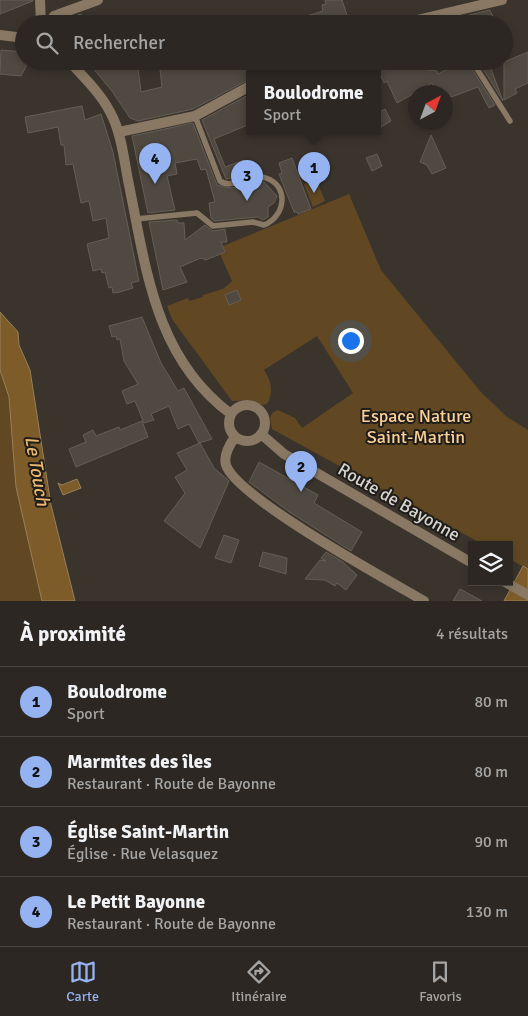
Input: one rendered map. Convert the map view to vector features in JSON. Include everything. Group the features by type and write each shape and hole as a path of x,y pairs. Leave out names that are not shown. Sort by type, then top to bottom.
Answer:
{"street":[{"path":"40,0 41,15"},
{"path":"57,15 98,0"},
{"path":"437,15 502,0"},
{"path":"0,35 15,37"},
{"path":"77,70 101,97 119,132 152,298 162,327 209,396 231,414"},
{"path":"119,132 195,116 246,88"},
{"path":"244,405 258,409 265,420 261,434 248,441 236,437 229,426 231,414 244,405"},
{"name":"Route de Bayonne","path":"261,434 284,454 468,561"},
{"path":"236,437 226,455 226,464 231,474 249,490 287,520 424,601"},
{"path":"512,586 528,595"}],"lane":[{"path":"478,70 510,121"},
{"path":"136,219 197,213 213,226 253,222 264,225 278,215 281,208 281,193 272,181 260,176 226,184 218,178 195,116"}],"green space":[{"path":"316,179 325,201 313,207 304,184"},
{"name":"Espace Nature Saint-Martin","path":"349,194 381,270 480,391 507,417 528,430 528,569 513,561 513,541 477,541 272,429 271,417 278,410 295,418 302,428 353,393 317,336 264,370 270,382 271,391 267,404 262,405 250,400 232,401 172,319 167,306 188,298 189,301 203,297 203,295 223,289 232,281 220,254 225,252 223,246"},
{"path":"0,370 9,397 42,601 0,601"}],"water":[{"name":"Le Touch","path":"0,312 18,332 19,345 30,370 51,505 75,601 42,601 16,487 9,397 0,370"},
{"path":"77,479 81,488 63,495 58,483 62,485"},
{"path":"523,566 528,569 528,601 504,601"}],"building":[{"path":"0,0 33,0 33,1 0,14"},
{"path":"325,0 342,0 347,15 310,15 323,11 322,5 326,4"},
{"path":"490,10 492,15 469,15"},
{"path":"1,50 15,51 15,70 24,70 21,76 0,74"},
{"path":"528,52 528,83 515,89 517,93 504,100 504,70 513,70 513,58"},
{"path":"94,70 138,70 141,92 162,87 160,70 246,70 246,81 193,109 138,121 130,118 112,91"},
{"path":"381,70 430,70 437,71 438,74 446,70 473,70 495,105 489,108 478,87 453,96 453,85 433,85 432,83 428,85 408,85 408,97 397,103 387,81 384,83"},
{"path":"484,70 491,70 503,101"},
{"path":"246,96 246,126 214,139 225,167 244,160 251,174 226,179 202,120"},
{"path":"82,106 85,120 101,114 113,152 139,281 131,283 133,288 120,292 113,293 112,287 109,288 105,272 102,273 101,269 93,271 87,244 109,238 106,218 93,221 89,201 81,203 73,164 66,165 64,145 61,145 58,127 28,133 25,117"},
{"path":"385,109 391,121 381,127 381,111"},
{"path":"193,123 217,185 231,188 264,182 277,196 274,203 268,207 268,217 263,220 258,217 214,221 211,218 209,203 215,202 206,169 201,170 197,159 175,163 177,174 167,176 175,210 148,213 132,136"},
{"path":"431,135 446,168 432,174 427,165 420,162"},
{"path":"377,154 382,166 372,171 366,158"},
{"path":"292,158 311,209 298,214 294,212 279,174 282,173 279,163"},
{"path":"177,220 178,223 184,223 185,240 205,225 213,231 225,229 227,242 221,242 225,252 206,260 201,258 180,267 187,282 163,290 149,222"},
{"path":"237,290 241,300 229,305 225,295"},
{"path":"142,317 161,363 178,391 184,388 212,439 199,443 189,424 178,429 169,406 151,414 154,420 144,423 135,401 127,404 122,391 138,384 124,361 120,339 117,340 116,336 112,337 109,326"},
{"path":"142,421 148,437 76,467 69,449 86,442 83,435 93,430 96,436 119,427 120,430"},
{"path":"200,443 214,468 229,481 200,548 164,521 185,493 175,477 187,470 177,453"},
{"path":"259,462 318,495 314,503 362,532 351,551 288,511 249,482"},
{"path":"224,535 239,540 231,563 215,558"},
{"path":"263,552 287,558 286,574 259,566"},
{"path":"326,552 343,562 357,575 346,590 337,583 335,586 325,580 305,579 320,560 326,561 321,558"},
{"path":"460,589 482,601 453,601"}],"place":[{"name":"Le Petit Bayonne","path":"155,184"},
{"name":"Boulodrome","path":"314,193"},
{"name":"Église Saint-Martin","path":"247,201"},
{"name":"Marmites des îles","path":"301,492"}]}
